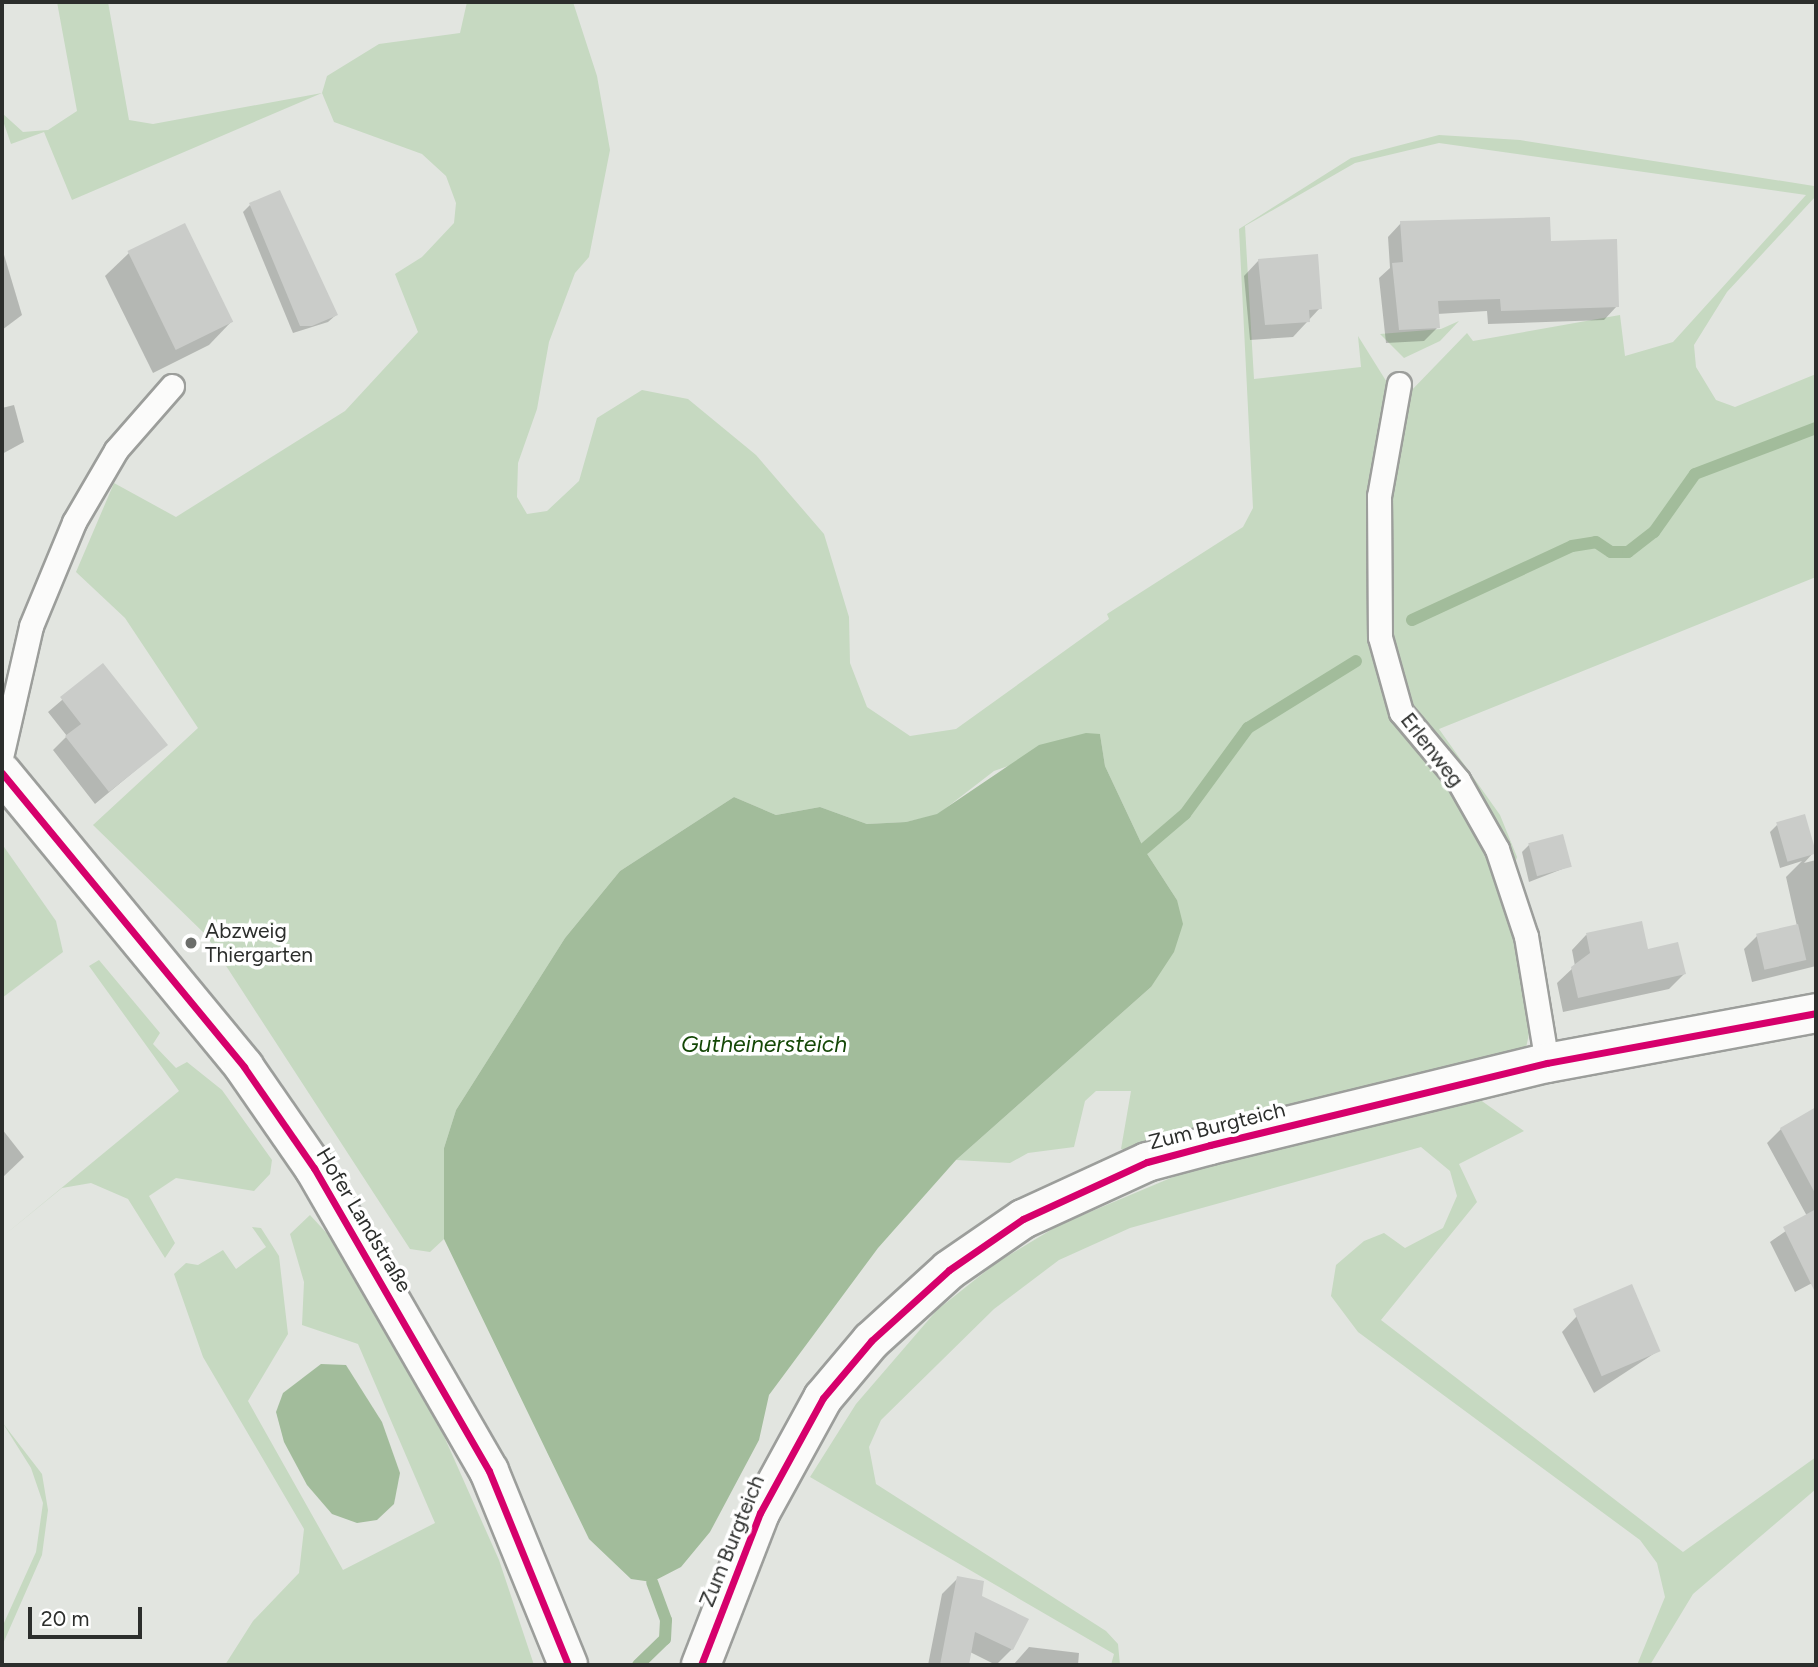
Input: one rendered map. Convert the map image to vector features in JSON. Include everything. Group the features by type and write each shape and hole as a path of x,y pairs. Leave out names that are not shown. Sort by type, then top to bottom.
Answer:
{"street":[{"name":"Hofer Landstraße","path":"2,772 244,1067 314,1168 489,1471 568,1665"},
{"name":"Zum Burgteich","path":"701,1665 760,1513 823,1398 871,1341 949,1269 1023,1219 1147,1162 1547,1063 1816,1013"}],"lane":[{"name":"Erlenweg","path":"1399,384 1379,496 1380,637 1401,712 1458,779 1497,849 1526,936 1547,1063"},
{"path":"2,753 31,626 75,522 116,450 172,386"}],"shaded area":[{"path":"57,2 108,2 129,120 153,124 322,93 72,200 44,132 11,144 2,113 23,132 48,130 77,111"},
{"path":"467,2 573,2 597,76 610,150 589,257 575,273 549,342 537,409 518,463 517,497 527,514 547,511 579,481 597,418 642,390 688,399 756,455 824,534 849,617 850,663 867,707 910,736 956,729 1109,619 1107,614 1243,527 1253,508 1239,229 1351,158 1439,135 1520,140 1814,186 1815,197 1727,292 1694,345 1696,367 1716,400 1735,407 1816,374 1816,577 1439,729 1500,815 1517,857 1505,896 1521,944 1532,1021 1525,1052 1302,1101 1128,1150 1121,1149 1131,1091 1096,1091 1085,1101 1074,1147 1028,1153 1010,1163 956,1160 1151,987 1177,900 1144,849 1105,766 1100,734 994,771 937,815 906,822 867,824 820,807 776,815 734,797 620,871 565,938 456,1110 444,1148 444,1239 430,1252 410,1249 206,935 93,825 198,728 125,618 76,572 114,483 176,517 345,411 418,332 395,274 422,257 454,223 456,203 446,176 422,154 334,122 322,93 327,76 379,44 460,33","holes":["1439,143 1806,195 1673,342 1625,356 1620,315 1473,341 1467,333 1408,394 1388,384 1358,336 1361,367 1254,379 1245,226 1355,163"]},
{"path":"1459,321 1440,341 1404,358 1380,334 1441,329"},
{"path":"2,844 56,921 63,952 2,998"},
{"path":"99,960 160,1033 153,1044 176,1068 187,1062 222,1090 272,1160 270,1174 254,1191 176,1178 149,1196 175,1243 165,1258 128,1199 91,1183 62,1188 2,1237 179,1091 89,966"},
{"path":"1479,1099 1524,1131 1459,1164 1477,1202 1381,1320 1683,1552 1816,1457 1816,1489 1693,1594 1650,1665 1637,1665 1665,1597 1657,1563 1640,1540 1358,1332 1331,1296 1336,1265 1364,1241 1384,1233 1405,1248 1443,1228 1457,1196 1450,1171 1421,1147 1130,1228 1059,1260 994,1309 881,1420 869,1447 876,1484 1106,1631 1118,1644 1120,1665 1111,1665 1114,1654 810,1477 856,1404 937,1310 996,1263 1059,1225 1192,1169"},
{"path":"310,1215 333,1240 443,1434 499,1560 534,1665 225,1665 253,1621 299,1573 304,1529 203,1357 174,1274 186,1263 198,1265 223,1250 236,1269 266,1247 252,1227 261,1228 279,1256 288,1334 248,1401 343,1570 435,1523 358,1344 302,1325 304,1282 290,1234"},
{"path":"2,1422 42,1474 48,1510 42,1555 2,1646 4,1623 36,1552 43,1503 31,1468"}],"water":[{"name":"Gutheinersteich","path":"1086,733 1100,734 1105,766 1144,849 1177,900 1183,924 1174,952 1151,987 956,1160 878,1248 769,1395 759,1440 710,1532 681,1567 652,1582 631,1579 589,1539 444,1239 444,1148 456,1110 565,938 620,871 734,797 776,815 820,807 867,824 906,822 937,814 1039,745"},
{"path":"321,1364 346,1365 382,1422 400,1473 394,1504 377,1520 357,1523 332,1514 307,1485 284,1442 276,1412 283,1393"}],"building":[{"path":"280,190 338,315 312,326 300,326 249,203"},
{"path":"1550,217 1551,241 1617,239 1619,307 1501,311 1500,299 1438,301 1440,328 1399,330 1392,263 1403,262 1400,221"},
{"path":"185,223 233,322 176,350 127,251"},
{"path":"1318,254 1322,309 1309,310 1310,322 1265,325 1258,259"},
{"path":"103,663 168,745 109,792 65,736 81,724 60,697"},
{"path":"1805,814 1816,853 1787,862 1776,822"},
{"path":"1563,834 1572,867 1537,876 1528,843"},
{"path":"1642,921 1648,949 1678,942 1686,974 1578,998 1571,967 1590,953 1586,933"},
{"path":"1798,924 1806,960 1764,970 1756,934"},
{"path":"1816,1107 1816,1195 1780,1128"},
{"path":"1816,1209 1816,1294 1783,1227"},
{"path":"1632,1284 1661,1351 1602,1376 1573,1309"},
{"path":"957,1576 984,1581 982,1596 1029,1619 1013,1650 975,1632 969,1665 940,1665"}],"waterway":[{"path":"1412,620 1572,546 1596,542 1611,552 1628,552 1654,532 1695,474 1816,428"},
{"path":"1144,849 1185,814 1248,728 1356,661"},
{"path":"638,1665 665,1639 666,1620 652,1582"}],"cycle path":[{"path":"2,773 244,1067 314,1168 489,1471 568,1665"},
{"path":"701,1665 760,1513 823,1398 871,1341 949,1270 1023,1219 1147,1162 1210,1145 1547,1063 1816,1013"}],"place":[{"name":"Abzweig Thiergarten","path":"191,943"}]}
